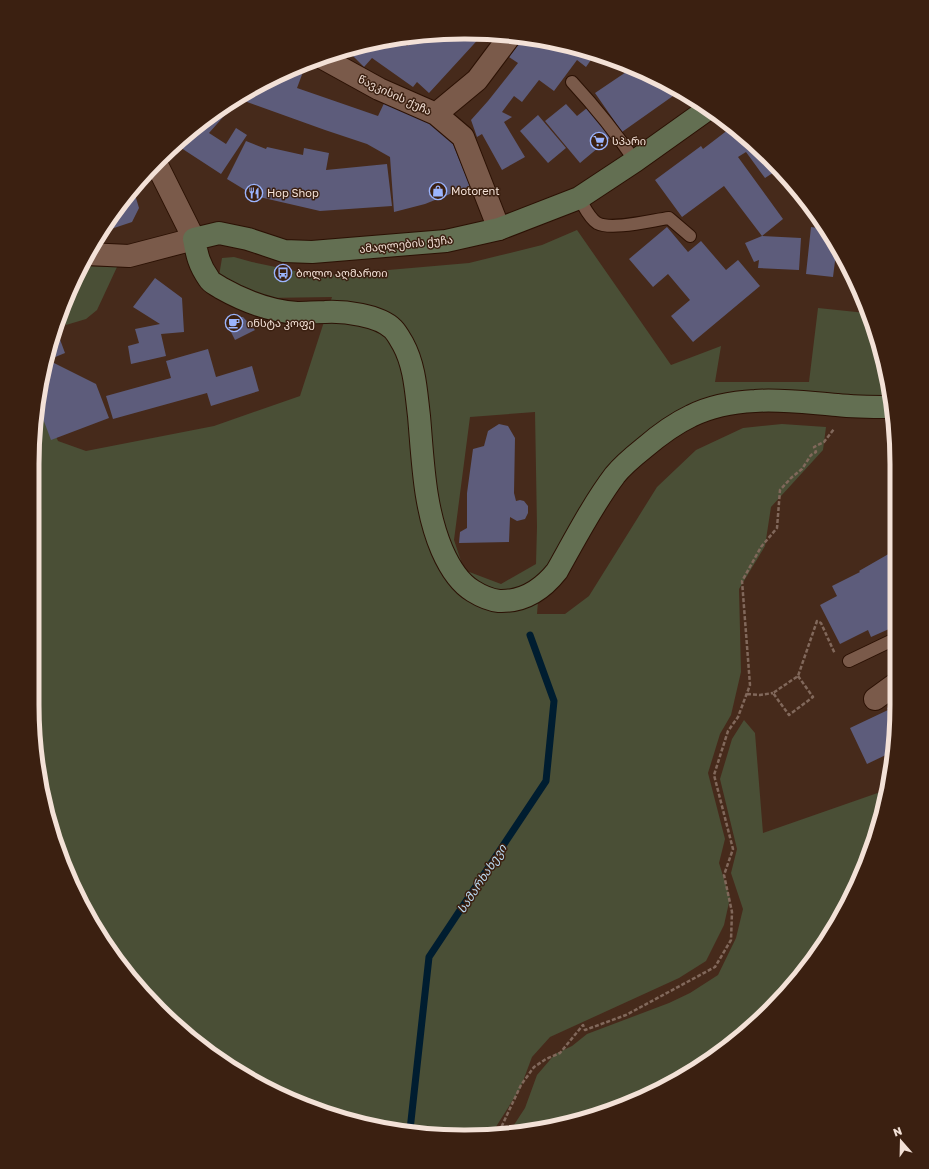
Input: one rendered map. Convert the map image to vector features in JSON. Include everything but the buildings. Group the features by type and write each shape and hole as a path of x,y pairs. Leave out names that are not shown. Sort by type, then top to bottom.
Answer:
{"main road":[{"name":"ამაღლების ქუჩა","path":"194,239 219,233 248,239 284,251 312,252 446,241 499,229 579,198 635,161 703,112"},
{"path":"194,239 198,259 210,281 243,300 266,308 297,313 327,312 353,314 382,321 393,329 400,338 409,355 413,372 417,395 427,493 438,541 447,561 457,577 469,589 496,601 511,601 526,597 550,580 557,571 603,491 616,473 630,459 654,440 676,424 691,416 708,409 730,404 756,401 886,407"}],"street":[{"path":"436,114 477,80 506,41"},
{"name":"წავკისის ქუჩა","path":"329,62 379,90 436,114 463,136 499,229"},
{"path":"95,254 128,256 194,239 159,169"},
{"path":"874,700 890,688"}],"lane":[{"path":"572,82 596,108 635,161"},
{"path":"579,198 590,217 598,223 611,227 669,218 690,236"},
{"path":"849,661 890,641"}],"path":[{"path":"501,1128 521,1085 534,1067 546,1059 560,1053 583,1025 585,1030 626,1015 715,967 731,940 732,912 724,875 732,849 714,775 728,731 738,717 750,685 742,581 761,547 777,528 780,490 802,469 811,455 816,452 814,447 824,442 834,429"},
{"path":"747,694 760,696 773,693 798,676 817,621 821,623 836,657"},
{"path":"773,693 789,715 813,697 798,676"}],"green space":[{"path":"577,230 671,365 721,346 715,382 809,382 818,308 862,313 876,354 886,407 756,401 653,440 539,589 537,614 565,614 589,596 657,487 696,450 743,428 782,424 826,427 823,450 771,507 765,546 739,589 741,672 731,715 720,734 708,773 725,839 719,863 730,898 724,925 706,961 679,978 550,1037 532,1057 520,1089 495,1129 464,1130 409,1126 354,1116 302,1098 276,1086 228,1058 205,1042 184,1024 145,985 127,964 111,941 83,893 71,867 53,815 47,788 40,732 39,704 39,464 43,407 58,441 86,451 214,426 300,396 332,297 266,298 219,276 222,258 234,257 319,276 469,263 542,245","holes":["535,412 537,527 536,564 501,584 464,570 454,540 470,417"]},
{"path":"88,266 117,267 97,310 86,319 66,325 65,320 71,302"},
{"path":"744,720 755,733 763,833 881,792 876,815 858,867 833,917 802,964 784,985 745,1024 724,1042 701,1058 653,1086 627,1098 575,1116 548,1122 513,1127 525,1108 537,1075 555,1054 572,1046 587,1034 669,1003 690,993 718,975 736,938 743,909 731,873 737,849 720,779 732,739"}],"waterway":[{"name":"სამარხახევი","path":"410,1126 429,957 546,781 554,701 530,635"}],"place":[{"name":"სპარი","path":"599,141"},
{"name":"Motorent","path":"438,191"},
{"name":"Hop Shop","path":"254,193"},
{"name":"ბოლო აღმართი","path":"283,273"},
{"name":"ინსტა კოფე","path":"234,323"}]}
